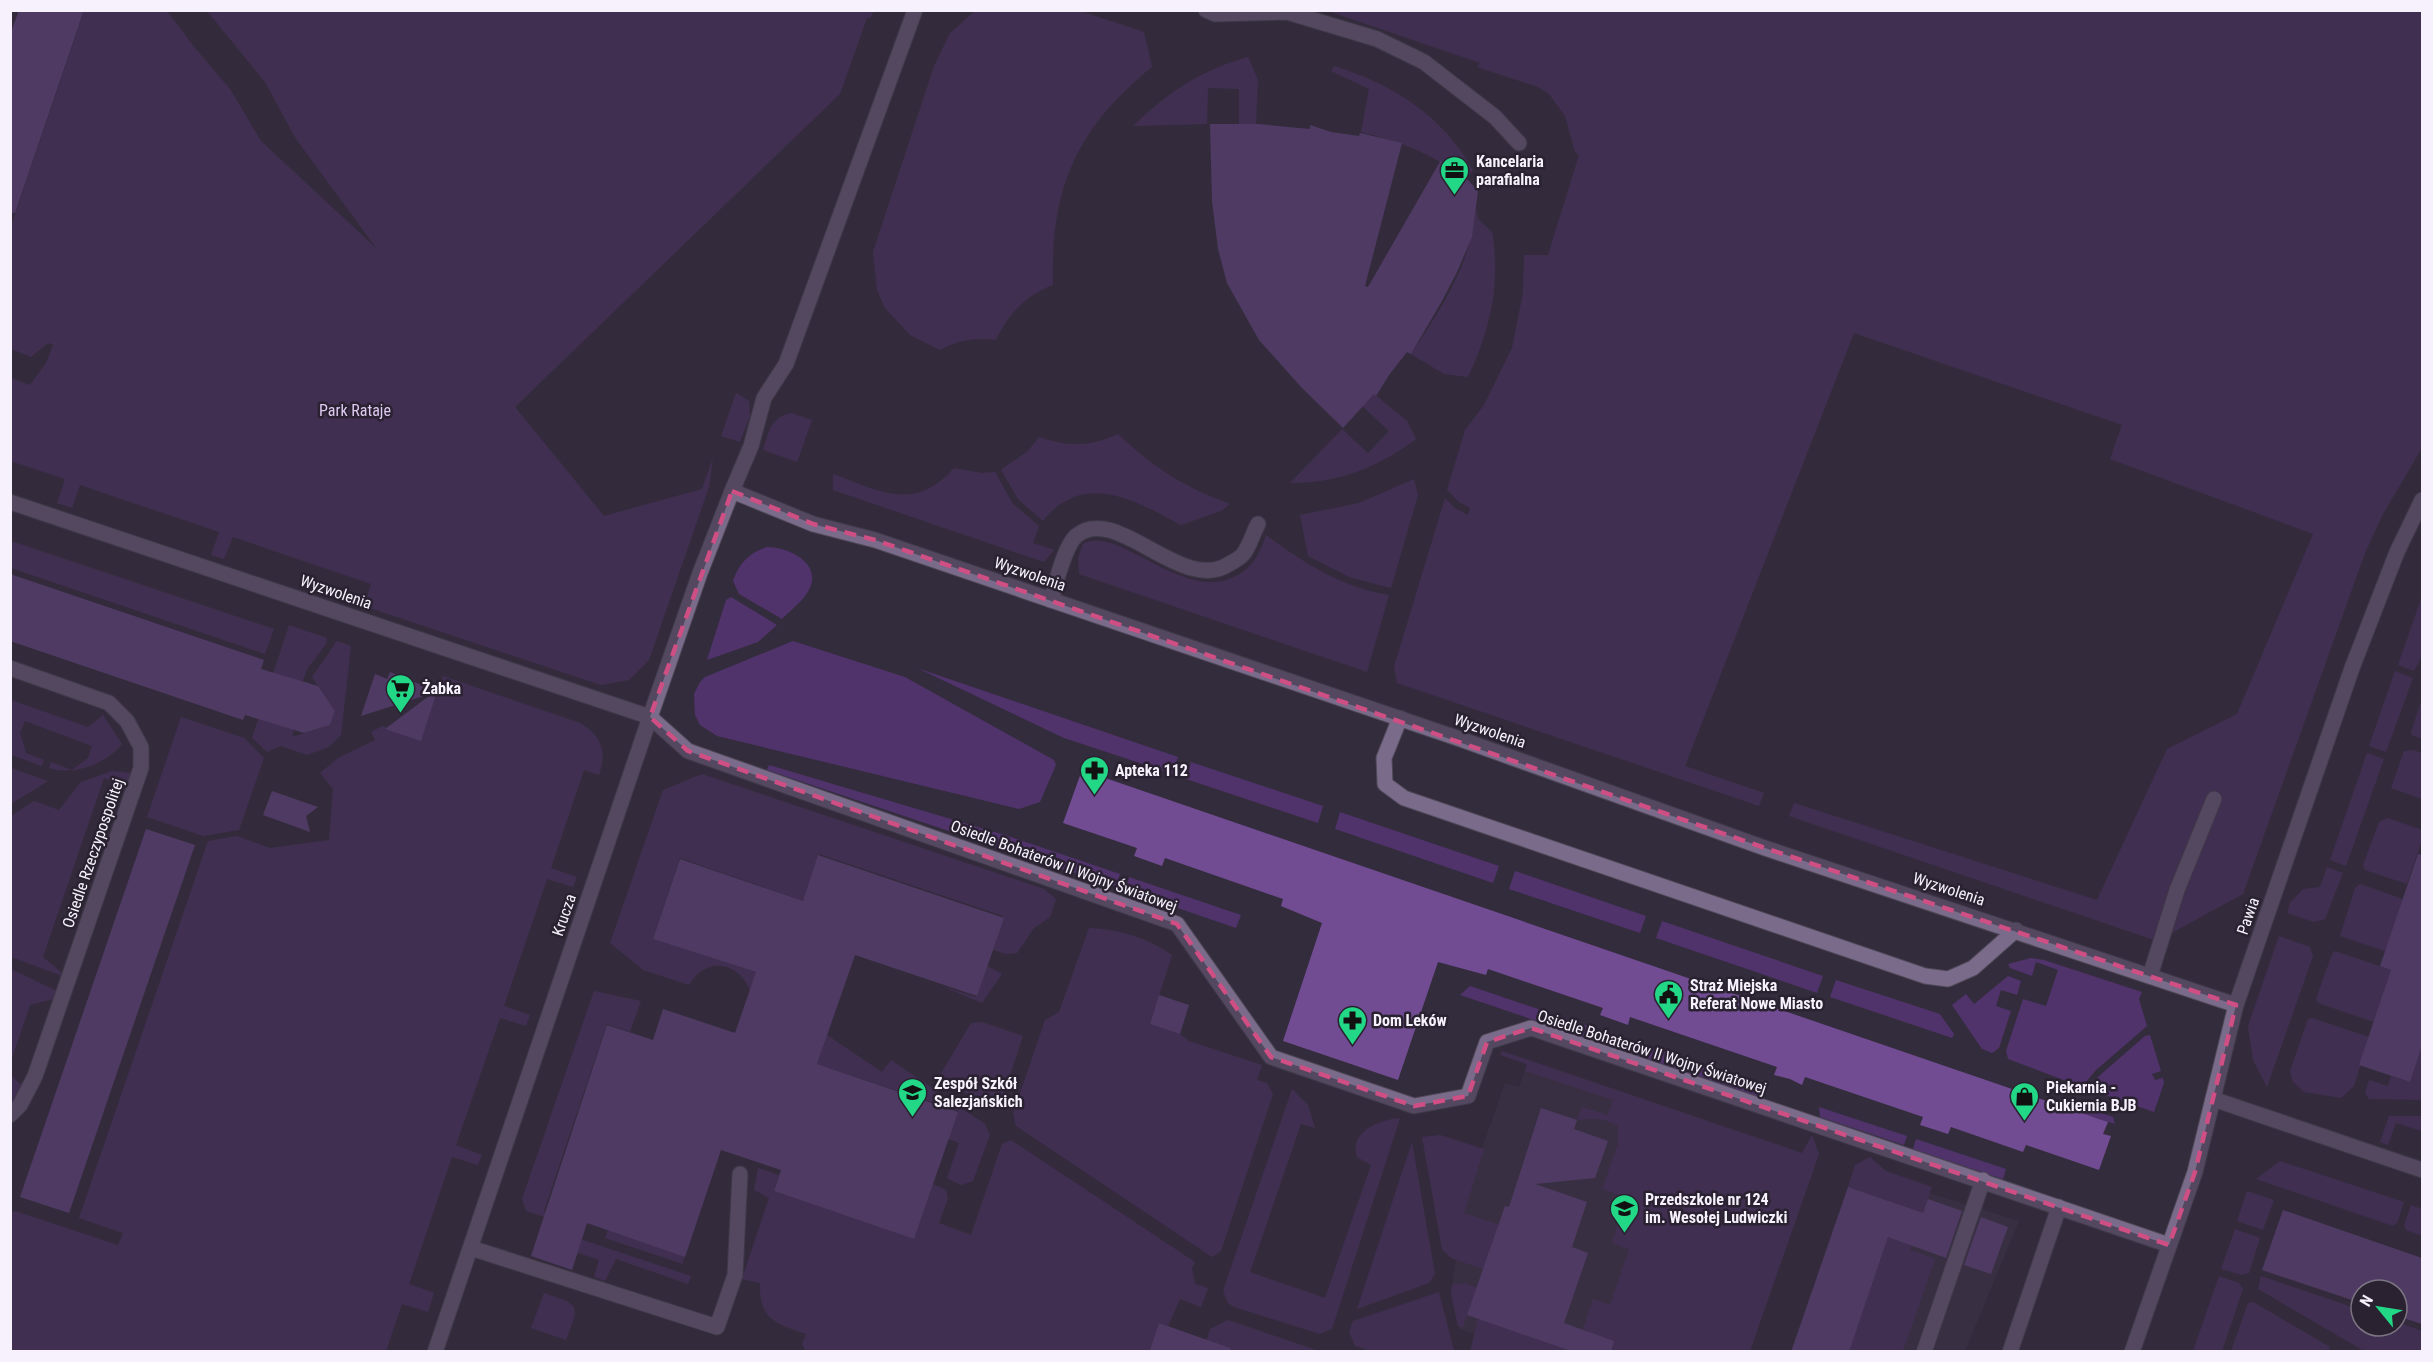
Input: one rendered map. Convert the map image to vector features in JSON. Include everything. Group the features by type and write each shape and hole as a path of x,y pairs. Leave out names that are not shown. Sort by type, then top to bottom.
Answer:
{"street":[{"name":"Krucza","path":"435,1352 700,573 751,446 764,398 786,364 915,10"},
{"path":"1206,10 1215,14 1287,12 1377,39 1424,62 1496,117 1518,142"},
{"name":"Wyzwolenia","path":"732,491 813,524 875,540 1400,718 1762,847 2236,1005"},
{"name":"Pawia","path":"2132,1352 2195,1172 2236,1005 2352,668 2397,552 2422,500"},
{"name":"Wyzwolenia","path":"10,502 650,717"},
{"path":"1051,600 1066,554 1075,537 1094,528 1119,534 1185,567 1219,571 1244,554 1258,524"},
{"name":"Osiedle Rzeczypospolitej","path":"10,668 109,703 127,722 141,747 141,768 35,1076 20,1105 10,1115"},
{"name":"Osiedle Bohaterów II Wojny Światowej","path":"650,717 688,751 1177,924 1271,1057 1414,1106 1468,1096 1487,1042 1531,1028 2169,1245"},
{"path":"1400,718 1384,758 1385,784 1404,798 1925,976 1948,979 1973,968 2016,930"},
{"path":"2150,976 2176,890 2214,799"},
{"path":"2213,1099 2422,1170"},
{"path":"471,1248 717,1327 735,1275 740,1174"},
{"path":"1924,1352 1983,1180"},
{"path":"2010,1352 2059,1207"}],"highlighted area":[{"path":"732,491 813,524 875,540 1762,847 2236,1005 2195,1172 2169,1245 1531,1028 1487,1042 1468,1096 1414,1106 1271,1057 1177,924 688,751 650,717"}],"shaded area":[{"name":"Przedszkole nr 124 im. Wesołej Ludwiczki","path":"1527,1064 1785,1151 1745,1351 1524,1351 1459,1329 1451,1294 1465,1197 1505,1083 1519,1087"},
{"path":"1926,1192 2019,1221 1965,1351 1868,1352"}],"green space":[{"name":"Park Rataje","path":"84,11 167,11 230,89 261,141 377,249 296,139 265,82 207,11 874,11 870,18 867,18 840,94 515,407 604,516 702,489 713,458 709,487 649,660 629,680 601,685 364,606 371,584 233,537 224,559 211,555 219,532 80,485 72,508 57,503 65,479 10,461 11,378 30,385 46,363 53,345 48,343 31,357 11,349 11,226"},
{"path":"975,11 1080,11 1144,32 1152,67 1104,113 1073,162 1063,189 1057,219 1053,250 1053,285 1034,294 1019,306 1006,322 996,340 967,340 940,350 910,335 885,308 877,290 873,252 934,66 950,33"},
{"path":"1328,11 2422,11 2422,448 2383,514 2365,553 2243,894 2157,941 1789,816 1794,803 2097,900 2167,749 2237,714 2313,534 2110,459 2122,425 1854,333 1685,766 1764,793 1759,806 1397,683 1394,667 1445,498 1455,508 1468,515 1470,508 1459,502 1447,490 1465,430 1484,405 1512,348 1523,293 1524,255 1548,255 1579,155 1575,152 1565,116 1549,94 1538,87 1477,67 1480,63"},
{"path":"1248,57 1258,80 1256,125 1239,124 1239,89 1208,88 1207,124 1133,126 1160,102 1186,84 1215,69"},
{"path":"1334,66 1376,82 1396,92 1414,105 1447,134 1473,171 1465,178 1441,162 1416,150 1361,132 1369,89 1331,71"},
{"path":"1476,206 1478,219 1492,232 1495,270 1488,324 1468,377 1444,374 1411,354 1454,284 1469,246"},
{"path":"736,393 749,401 750,416 740,442 721,436"},
{"path":"1374,394 1407,421 1416,439 1387,458 1356,472 1324,480 1290,483 1342,429 1368,453 1389,431 1362,406"},
{"path":"791,413 812,420 797,462 763,450 771,427 779,418"},
{"path":"1118,434 1144,457 1170,475 1198,491 1230,504 1221,511 1181,525 1128,499 1110,494 1092,493 1075,497 1059,506 1043,521 1018,499 1001,470 1028,451 1039,437 1060,443 1079,444 1098,441"},
{"path":"954,468 982,473 995,472 1013,504 1039,526 1033,543 1054,550 1044,562 833,490 833,474 881,491 911,494 925,490 939,482"},
{"path":"1414,479 1418,495 1391,588 1349,577 1308,556 1300,515 1359,503"},
{"path":"1266,535 1294,555 1339,580 1389,595 1367,672 1079,574 1078,558 1083,544 1097,541 1130,551 1189,579 1209,582 1229,579 1249,567"},
{"path":"11,541 274,629 265,654 11,568"},
{"path":"767,547 793,553 801,558 811,572 812,580 809,590 782,619 739,594 733,581 738,569 746,559"},
{"path":"2422,596 2422,656 2414,671 2398,665"},
{"path":"731,597 777,625 758,642 707,660 726,600"},
{"path":"289,625 327,638 326,644 308,668 283,726 294,730 292,737 330,725 335,711 312,677 337,641 351,646 341,735 329,747 307,755 281,746 267,752 252,738"},
{"path":"793,641 905,677 1054,760 1056,765 1040,802 1019,809 717,736 700,725 695,715 694,694 705,677"},
{"path":"917,668 1178,757 1173,774 1064,738"},
{"path":"2395,671 2413,678 2386,752 2369,746"},
{"path":"443,676 580,723 598,739 602,759 599,775 584,770 551,868 577,877 573,887 547,879 504,1006 530,1015 526,1026 500,1018 456,1145 482,1155 478,1165 452,1157 409,1284 434,1293 428,1312 402,1304 386,1351 11,1351 10,1213 15,1211 118,1245 123,1233 79,1218 208,841 237,836 270,848 329,840 333,789 320,773 338,758 375,740 371,732 382,726 421,739"},
{"path":"2422,699 2422,739 2412,735 2411,732"},
{"path":"11,700 88,727 103,715 122,744 98,762 72,770 88,758 92,746 25,721 20,733 26,753 44,760 42,766 11,755"},
{"path":"181,717 244,738 264,758 239,830 203,836 147,817"},
{"path":"2413,750 2422,753 2422,799 2391,788 2404,751"},
{"path":"2367,753 2384,759 2346,866 2330,860"},
{"path":"51,762 71,770 69,770 49,768"},
{"path":"1191,762 1323,806 1318,823 1186,779"},
{"path":"769,765 1008,836 1120,874 1116,887 767,770"},
{"path":"11,768 48,781 11,804"},
{"path":"112,771 131,773 126,787 104,778 43,957 62,973 62,976 11,957 11,816 34,801 59,810 81,782"},
{"path":"702,774 1044,889 1056,899 1050,917 1034,928 1017,953 1007,954 993,950 1003,916 819,854 803,901 680,858 653,939 777,979 771,997 750,990 737,973 721,966 712,966 703,970 689,985 643,970 610,943 663,790"},
{"path":"1340,812 1499,866 1493,883 1335,829"},
{"path":"2388,818 2422,830 2422,840 2407,884 2365,870 2363,865 2379,822"},
{"path":"2327,867 2343,873 2325,919 2314,922 2287,913 2290,903 2303,889 2320,887"},
{"path":"1515,871 1646,916 1640,933 1509,889"},
{"path":"1129,877 1241,915 1236,928 1125,890"},
{"path":"2360,884 2403,899 2394,927 2396,955 2340,936 2355,888"},
{"path":"1662,921 1823,976 1817,993 1656,938"},
{"path":"1089,928 1111,930 1132,936 1172,955 1150,1024 1180,1034 1189,1041 1262,1065 1257,1080 1267,1083 1273,1094 1221,1251 1212,1257 1016,1126 1013,1114 1045,1020 1059,1012"},
{"path":"2279,936 2310,947 2313,956 2267,1087 2253,1060 2248,1026"},
{"path":"2335,951 2391,970 2374,1022 2318,1003 2316,999"},
{"path":"2031,958 2044,960 2142,992 2139,999 2147,1026 2095,1071 2082,1087 2008,1059 2006,1051 2023,999 2046,1006 2058,970 2036,962 2032,976 2010,968 2008,964"},
{"path":"987,966 1002,974 982,1003 941,986 976,997"},
{"path":"11,969 57,991 54,999 30,1005 11,1061"},
{"path":"2008,976 2021,981 2017,995 2001,990 1996,1006 2011,1011 1999,1048 1992,1053 1982,1049 1952,1005 1966,994 1974,1004"},
{"path":"1836,980 1940,1014 1954,1034 1952,1038 1830,997"},
{"path":"1470,986 1591,1027 1587,1038 1460,995"},
{"path":"594,991 641,1001 630,1032 607,1024 544,1211 566,1224 526,1211 522,1199"},
{"path":"2312,1018 2369,1037 2354,1086 2341,1098 2304,1092 2293,1082 2290,1071 2308,1019"},
{"path":"982,1022 1023,1036 1000,1106 991,1110 940,1075 971,1023"},
{"path":"1607,1032 1761,1085 1757,1096 1603,1043"},
{"path":"827,1035 882,1072 891,1060 985,1124 990,1135 973,1181 961,1185 947,1178 959,1143 948,1139 958,1111 817,1064"},
{"path":"2150,1035 2161,1071 2152,1074 2155,1080 2163,1078 2164,1083 2154,1112 2088,1089 2099,1076 2145,1036"},
{"path":"2422,1046 2422,1100 2369,1099 2365,1093 2369,1080 2388,1086 2391,1076 2410,1082"},
{"path":"1502,1051 1802,1153 1812,1135 1819,1154 1750,1351 1470,1352 1478,1319 1585,1336 1587,1331 1583,1329 1593,1299 1610,1305 1629,1249 1612,1243 1627,1198 1602,1189 1618,1144 1618,1126 1598,1119 1577,1120 1582,1107 1608,1115 1613,1100 1525,1071 1527,1064 1500,1055"},
{"path":"11,1076 24,1087 11,1104"},
{"path":"1292,1089 1308,1105 1315,1128 1301,1124 1250,1272 1325,1298 1371,1165 1357,1157 1357,1140 1375,1124 1400,1118 1332,1329 1320,1334 1234,1307 1228,1303 1223,1291"},
{"path":"2060,1099 2113,1117 2115,1124 2084,1114 2069,1159 2042,1150"},
{"path":"1819,1107 1907,1136 1904,1145 1820,1117"},
{"path":"2389,1116 2422,1116 2422,1131 2396,1123 2388,1145 2380,1142"},
{"path":"1440,1135 1484,1149 1464,1213 1518,1231 1503,1276 1451,1258 1442,1249 1422,1137"},
{"path":"1916,1139 2006,1169 2003,1179 1913,1149"},
{"path":"1011,1140 1195,1262 1192,1268 1195,1284 1208,1288 1201,1307 1180,1299 1168,1326 1159,1323 1149,1351 806,1352 802,1344 806,1334 786,1327 771,1318 762,1305 760,1283 742,1279 769,1198 754,1190 758,1168 779,1175 774,1191 914,1239 933,1184 946,1190 948,1198 939,1223 971,1235 1002,1144"},
{"path":"1412,1142 1435,1274 1429,1283 1357,1309"},
{"path":"1870,1157 1886,1171 1932,1187 1910,1250 1935,1259 1903,1351 1849,1351 1899,1205 1848,1187 1855,1165"},
{"path":"2280,1161 2404,1202 2397,1223 2393,1226 2256,1179"},
{"path":"2247,1191 2274,1200 2263,1230 2237,1221"},
{"path":"2411,1205 2422,1209 2422,1236 2406,1230 2404,1225"},
{"path":"541,1226 691,1276 688,1284 616,1259 605,1281 594,1277 599,1260 537,1239"},
{"path":"2235,1229 2260,1238 2249,1273 2242,1275 2221,1269"},
{"path":"608,1230 684,1256 683,1264 605,1238"},
{"path":"2219,1276 2239,1283 2243,1289 2222,1351 2193,1351"},
{"path":"2261,1276 2349,1306 2349,1338 2409,1338 2409,1326 2422,1331 2422,1351 2364,1351 2258,1289"},
{"path":"1464,1283 1477,1288 1463,1327 1458,1326 1451,1294 1452,1285"},
{"path":"1439,1292 1454,1351 1371,1351 1355,1346 1349,1332 1353,1321"},
{"path":"544,1293 567,1301 574,1307 575,1315 566,1340 531,1328"},
{"path":"2253,1302 2330,1347 2328,1351 2231,1351 2248,1303"},
{"path":"1228,1320 1319,1351 1203,1352 1210,1329"}],"building":[{"path":"19,10 84,10 15,213 10,213 10,35"},
{"path":"1210,124 1258,124 1310,129 1310,125 1331,132 1359,136 1360,133 1402,143 1365,286 1368,287 1441,160 1460,180 1465,177 1478,191 1472,237 1442,301 1411,354 1407,352 1376,396 1374,394 1343,428 1302,388 1259,340 1227,283 1218,249 1212,201"},
{"path":"10,574 264,660 261,669 318,686 335,711 330,725 304,733 245,715 243,720 10,641"},
{"name":"Żabka","path":"390,672 436,691 438,689 421,741 385,729 433,693 361,716 375,674 387,679"},
{"path":"1082,770 2108,1122 2103,1134 2111,1136 2099,1170 2026,1145 2023,1152 1951,1127 1948,1134 1920,1125 1923,1117 1805,1077 1802,1085 1774,1075 1777,1067 1630,1017 1628,1025 1600,1015 1603,1008 1488,969 1486,975 1438,962 1398,1080 1283,1041 1322,923 1281,906 1283,899 1165,858 1162,866 1134,856 1137,848 1063,823"},
{"path":"272,791 318,807 306,816 310,832 263,815"},
{"path":"146,829 195,845 69,1213 20,1197"},
{"path":"2418,854 2422,855 2422,1046 2410,1082 2359,1065 2391,970 2380,966"},
{"path":"818,855 1004,918 977,996 855,955 817,1064 958,1112 914,1239 774,1191 781,1170 721,1150 685,1257 587,1223 572,1270 531,1256 607,1025 653,1040 663,1009 735,1033 756,972 653,939 680,859 803,901"},
{"path":"1159,995 1189,1005 1180,1034 1150,1024"},
{"path":"1541,1108 1577,1120 1574,1129 1608,1141 1595,1178 1535,1184 1587,1202 1572,1247 1588,1253 1564,1323 1614,1341 1611,1352 1574,1352 1467,1315 1505,1206 1509,1207"},
{"path":"1848,1187 1923,1213 1928,1199 1962,1211 1946,1258 1888,1237 1849,1352 1791,1352"},
{"path":"2283,1210 2422,1258 2422,1324 2409,1320 2409,1278 2349,1278 2349,1299 2262,1270"},
{"path":"1981,1217 2008,1227 1991,1274 1964,1265"},
{"path":"1159,1323 1230,1348 1230,1352 1149,1352"}],"place":[{"name":"Kancelaria parafialna","path":"1455,196"},
{"name":"Żabka","path":"401,714"},
{"name":"Apteka 112","path":"1094,796"},
{"name":"Straż Miejska Referat Nowe Miasto","path":"1669,1020"},
{"name":"Dom Leków","path":"1352,1046"},
{"name":"Zespół Szkół Salezjańskich","path":"913,1118"},
{"name":"Piekarnia - Cukiernia BJB","path":"2025,1122"},
{"name":"Przedszkole nr 124 im. Wesołej Ludwiczki","path":"1624,1234"}]}
